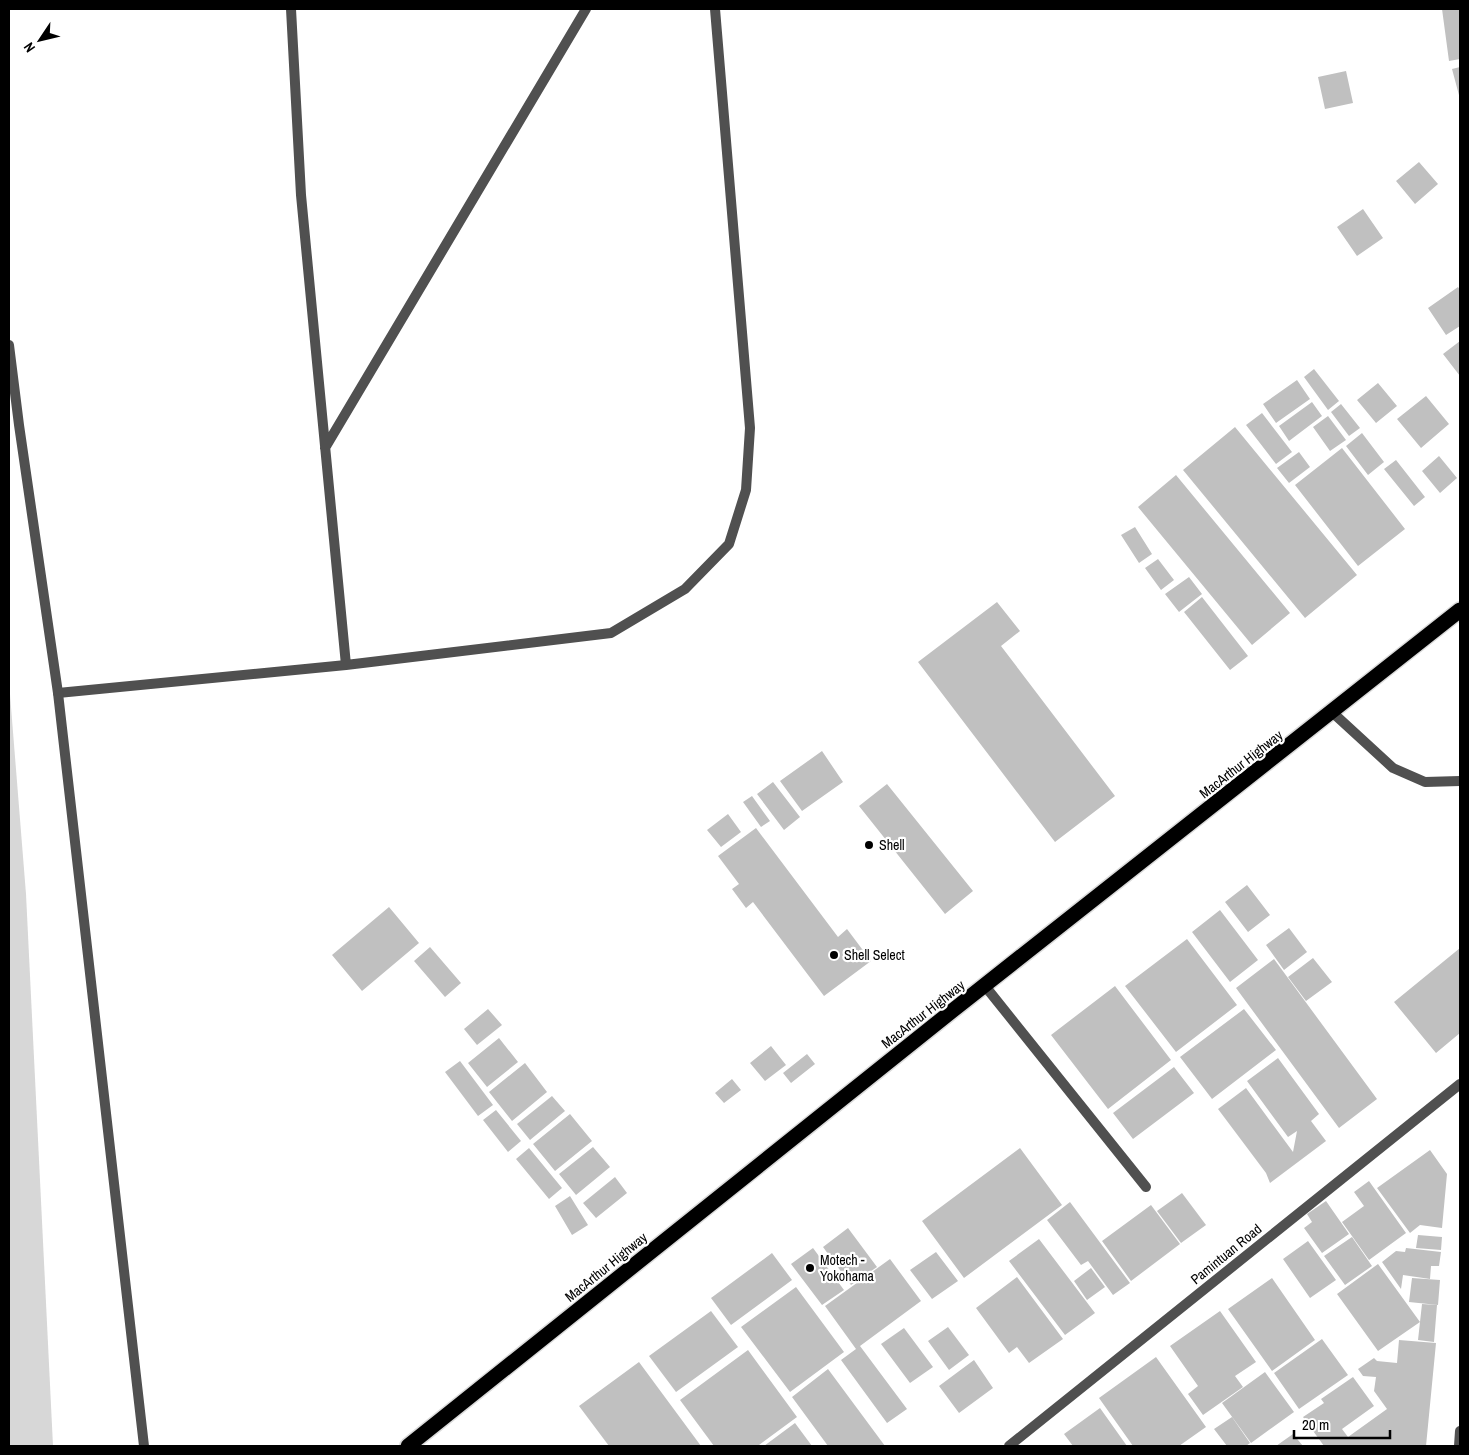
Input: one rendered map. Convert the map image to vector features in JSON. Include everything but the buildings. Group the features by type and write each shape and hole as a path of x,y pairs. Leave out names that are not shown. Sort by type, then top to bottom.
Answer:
{"highway":[{"name":"MacArthur Highway","path":"408,1446 1460,610"}],"street":[{"path":"291,9 302,195 346,665"},
{"path":"325,448 586,9"},
{"path":"58,692 346,665 611,634 685,589 729,544 746,490 750,428 715,9"},
{"path":"9,345 58,692 144,1446"},
{"path":"1332,712 1393,768 1425,782 1460,781"},
{"path":"985,986 1146,1187"},
{"name":"Pamintuan Road","path":"1009,1446 1460,1084"},
{"path":"1459,1446 1460,1431"}],"shaded area":[{"path":"9,682 26,894 53,1446 9,1446"}],"place":[{"name":"Shell","path":"869,845"},
{"name":"Shell Select","path":"834,955"},
{"name":"Motech - Yokohama","path":"810,1268"}]}
